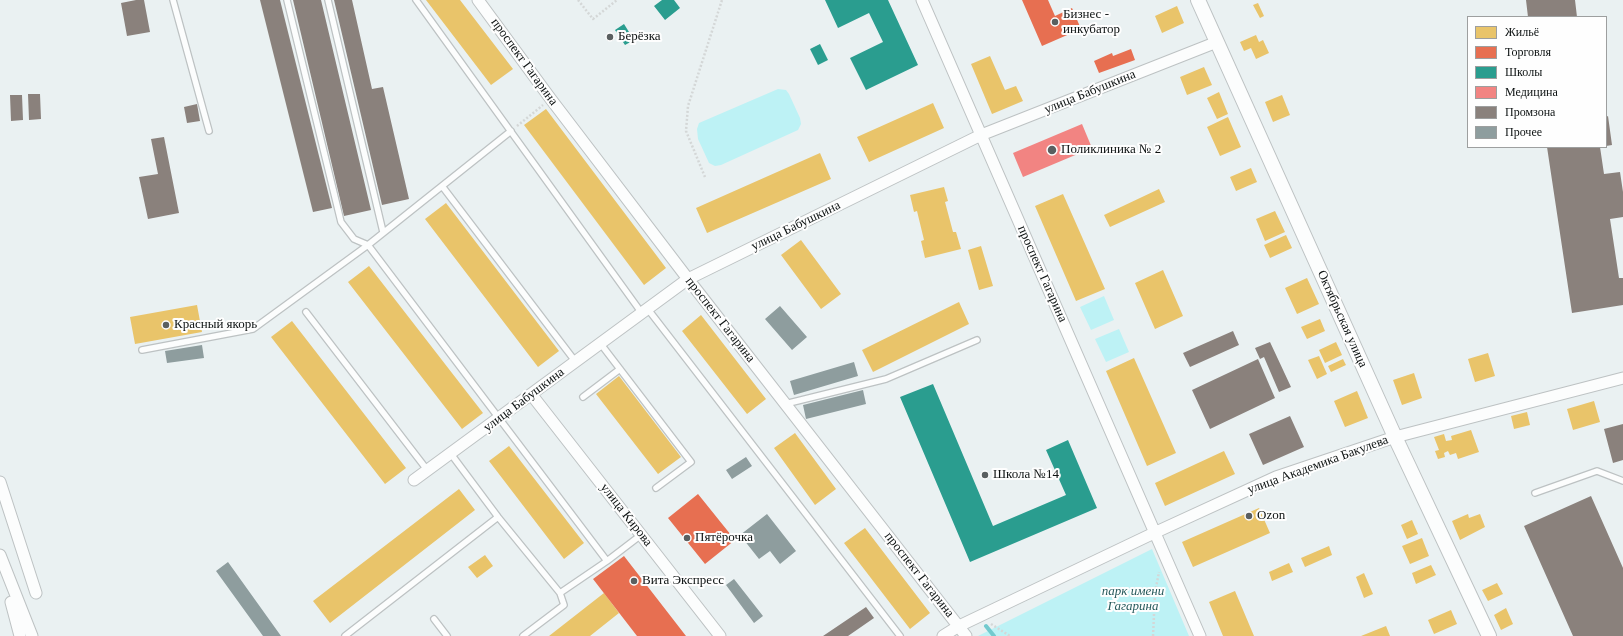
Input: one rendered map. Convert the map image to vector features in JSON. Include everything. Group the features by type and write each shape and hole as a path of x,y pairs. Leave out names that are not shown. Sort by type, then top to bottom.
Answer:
{"street":[{"name":"проспект Гагарина","path":"478,0 550,98 688,279 966,636"},
{"name":"проспект Гагарина","path":"922,0 1200,636"},
{"name":"Октябрьская улица","path":"1198,0 1395,437 1489,636"},
{"name":"улица Бабушкина","path":"414,480 688,279 981,135 1218,42"},
{"name":"улица Академика Бакулева","path":"943,636 959,626 1154,533 1276,478 1395,437 1623,378"},
{"name":"улица Кирова","path":"531,394 720,636"},
{"path":"0,482 36,593"},
{"path":"0,555 32,636"},
{"path":"0,558 20,636"}],"lane":[{"path":"173,0 209,131"},
{"path":"287,0 341,222 354,238 368,245 607,561"},
{"path":"328,0 383,232"},
{"path":"416,0 644,310 900,636"},
{"path":"142,350 254,329 368,245 511,131"},
{"path":"442,186 575,361"},
{"path":"306,312 428,470"},
{"path":"785,404 886,379 977,340"},
{"path":"600,343 691,462 656,488"},
{"path":"583,397 620,369"},
{"path":"451,454 498,517 560,593 564,605 523,636"},
{"path":"1535,493 1598,471 1623,481"},
{"path":"345,636 498,517"},
{"path":"560,593 607,561 641,535"},
{"path":"434,619 447,636"}],"path":[{"path":"578,0 593,19 617,0"},
{"path":"705,177 686,132 688,106 722,0"},
{"path":"511,131 550,98"},
{"path":"1153,636 1155,593 1163,552"},
{"path":"978,617 1010,636"}],"green space":[{"path":"778,89 786,90 789,94 800,118 801,124 798,130 721,165 715,166 709,163 698,139 697,129 699,123"},
{"path":"1104,296 1114,320 1091,330 1080,307"},
{"path":"1119,329 1129,352 1106,362 1095,339"},
{"name":"парк имени Гагарина","path":"1152,549 1189,636 978,636"}],"building: Жильё":[{"path":"426,0 460,0 513,69 491,85"},
{"path":"1258,3 1264,16 1260,18 1253,5"},
{"path":"1177,6 1184,23 1162,33 1155,16"},
{"path":"1256,35 1259,42 1263,40 1269,53 1256,59 1251,48 1244,51 1240,42"},
{"path":"990,56 1005,90 1016,86 1023,101 992,114 971,64"},
{"path":"1204,67 1212,85 1187,95 1180,77"},
{"path":"1219,92 1228,114 1217,119 1207,98"},
{"path":"1282,95 1290,115 1273,122 1265,102"},
{"path":"933,103 944,128 869,162 857,137"},
{"path":"546,109 666,268 644,285 524,125"},
{"path":"1228,117 1241,147 1220,156 1207,127"},
{"path":"820,153 831,179 707,233 696,208"},
{"path":"1251,168 1257,182 1236,191 1230,177"},
{"path":"944,187 948,201 945,202 953,232 956,232 961,249 925,258 921,241 924,240 917,211 914,212 910,195"},
{"path":"1159,189 1165,202 1110,227 1104,215"},
{"path":"1063,194 1105,289 1076,301 1035,206"},
{"path":"446,203 559,351 538,367 425,219"},
{"path":"1275,211 1285,232 1265,241 1256,219"},
{"path":"1286,235 1292,248 1270,258 1264,245"},
{"path":"801,240 841,294 821,309 781,255"},
{"path":"981,246 993,286 979,290 968,250"},
{"path":"369,266 483,413 462,429 348,282"},
{"path":"1163,270 1183,316 1155,329 1135,283"},
{"path":"1307,278 1319,304 1297,314 1285,288"},
{"path":"959,302 969,324 873,372 862,350"},
{"name":"Красный якорь","path":"197,305 202,332 135,344 130,317"},
{"path":"701,315 766,399 747,414 682,331"},
{"path":"1320,319 1325,331 1307,339 1301,327"},
{"path":"292,321 406,468 385,484 271,337"},
{"path":"1336,342 1342,355 1325,363 1319,350"},
{"path":"1488,353 1495,376 1475,382 1468,359"},
{"path":"1319,356 1327,374 1317,379 1308,360"},
{"path":"1134,358 1176,453 1147,466 1106,371"},
{"path":"1343,359 1346,365 1331,372 1328,366"},
{"path":"1414,373 1422,398 1402,405 1393,380"},
{"path":"619,376 681,457 658,474 596,394"},
{"path":"1357,391 1368,418 1345,427 1334,401"},
{"path":"1594,401 1600,422 1573,430 1567,409"},
{"path":"1527,412 1530,425 1514,429 1511,416"},
{"path":"1471,430 1479,452 1458,459 1456,453 1450,455 1448,451 1444,453 1445,457 1438,459 1435,451 1439,450 1434,437 1444,434 1446,441 1452,440 1451,436"},
{"path":"795,433 836,489 815,505 774,448"},
{"path":"509,446 584,543 564,559 489,461"},
{"path":"1224,451 1235,474 1165,506 1155,483"},
{"path":"459,489 475,510 330,623 313,601"},
{"path":"1259,508 1270,533 1193,567 1182,542"},
{"path":"1468,514 1469,518 1480,514 1485,527 1460,540 1452,521"},
{"path":"1412,520 1418,534 1407,539 1401,525"},
{"path":"865,528 930,613 910,629 844,543"},
{"path":"1422,538 1429,556 1410,564 1402,546"},
{"path":"1329,546 1332,555 1305,567 1301,558"},
{"path":"485,555 493,566 477,578 468,567"},
{"path":"1289,563 1293,572 1272,581 1269,572"},
{"path":"1431,565 1436,575 1416,584 1412,573"},
{"path":"1364,573 1373,594 1364,598 1356,577"},
{"path":"1497,583 1503,594 1488,601 1482,590"},
{"path":"1235,591 1254,636 1223,636 1209,602"},
{"path":"604,593 619,613 590,636 549,636"},
{"path":"1506,608 1513,624 1501,630 1494,615"},
{"path":"1451,610 1457,624 1434,634 1428,620"},
{"path":"1386,626 1390,636 1361,636"}],"building: Торговля":[{"name":"Бизнес - инкубатор","path":"1022,0 1048,0 1055,16 1072,8 1081,29 1042,46"},
{"path":"1131,49 1135,60 1099,73 1094,61 1112,53 1113,56"},
{"path":"698,494 735,540 705,564 668,518"},
{"path":"624,556 686,636 637,636 593,579"}],"building: Школы":[{"path":"662,0 674,0 680,8 665,20 654,6"},
{"path":"825,0 888,0 918,65 866,90 850,58 883,42 869,13 838,28"},
{"path":"624,24 634,40 625,45 615,30"},
{"path":"820,44 828,60 818,65 810,49"},
{"name":"Школа №14","path":"933,384 993,526 1066,495 1046,450 1068,440 1097,508 970,562 900,397"}],"building: Медицина":[{"name":"Поликлиника № 2","path":"1082,124 1092,148 1023,177 1013,153"}],"building: Промзона":[{"path":"144,0 150,32 127,36 121,3"},
{"path":"260,0 280,0 332,208 313,212"},
{"path":"293,0 321,0 371,210 344,216"},
{"path":"334,0 352,0 372,89 383,87 409,199 382,205"},
{"path":"1526,0 1575,0 1577,16 1528,16"},
{"path":"28,94 40,94 41,119 29,120"},
{"path":"10,95 22,95 23,120 11,121"},
{"path":"197,104 200,121 187,123 184,107"},
{"path":"1607,116 1612,145 1607,146"},
{"path":"164,137 179,213 148,219 139,177 158,174 151,139"},
{"path":"1547,148 1600,148 1604,174 1620,172 1623,192 1623,217 1610,219 1619,278 1623,278 1623,305 1572,313"},
{"path":"1233,331 1239,345 1190,367 1183,353"},
{"path":"1270,342 1291,387 1279,392 1264,357 1260,359 1255,348"},
{"path":"1258,359 1275,398 1210,429 1192,390"},
{"path":"1290,416 1304,447 1263,465 1249,434"},
{"path":"1623,424 1623,460 1613,463 1604,429"},
{"path":"1591,496 1623,568 1623,636 1573,636 1524,526"},
{"path":"866,607 874,618 848,636 823,636"}],"building: Прочее":[{"path":"780,306 807,337 792,350 765,319"},
{"path":"202,345 204,358 167,363 165,351"},
{"path":"854,362 858,376 794,395 790,381"},
{"path":"863,390 866,404 806,419 803,405"},
{"path":"746,457 752,466 732,479 726,470"},
{"path":"767,514 796,551 780,564 770,551 759,559 740,535"},
{"path":"228,562 281,636 263,636 216,571"},
{"path":"734,579 763,616 754,623 726,585"}],"waterway":[{"path":"986,626 994,636"}],"place":[{"name":"Бизнес - инкубатор","path":"1055,22"},
{"name":"Берёзка","path":"610,37"},
{"name":"Поликлиника № 2","path":"1052,150"},
{"name":"Красный якорь","path":"166,325"},
{"name":"Школа №14","path":"985,475"},
{"name":"Ozon","path":"1249,516"},
{"name":"Пятёрочка","path":"687,538"},
{"name":"Вита Экспресс","path":"634,581"}]}
